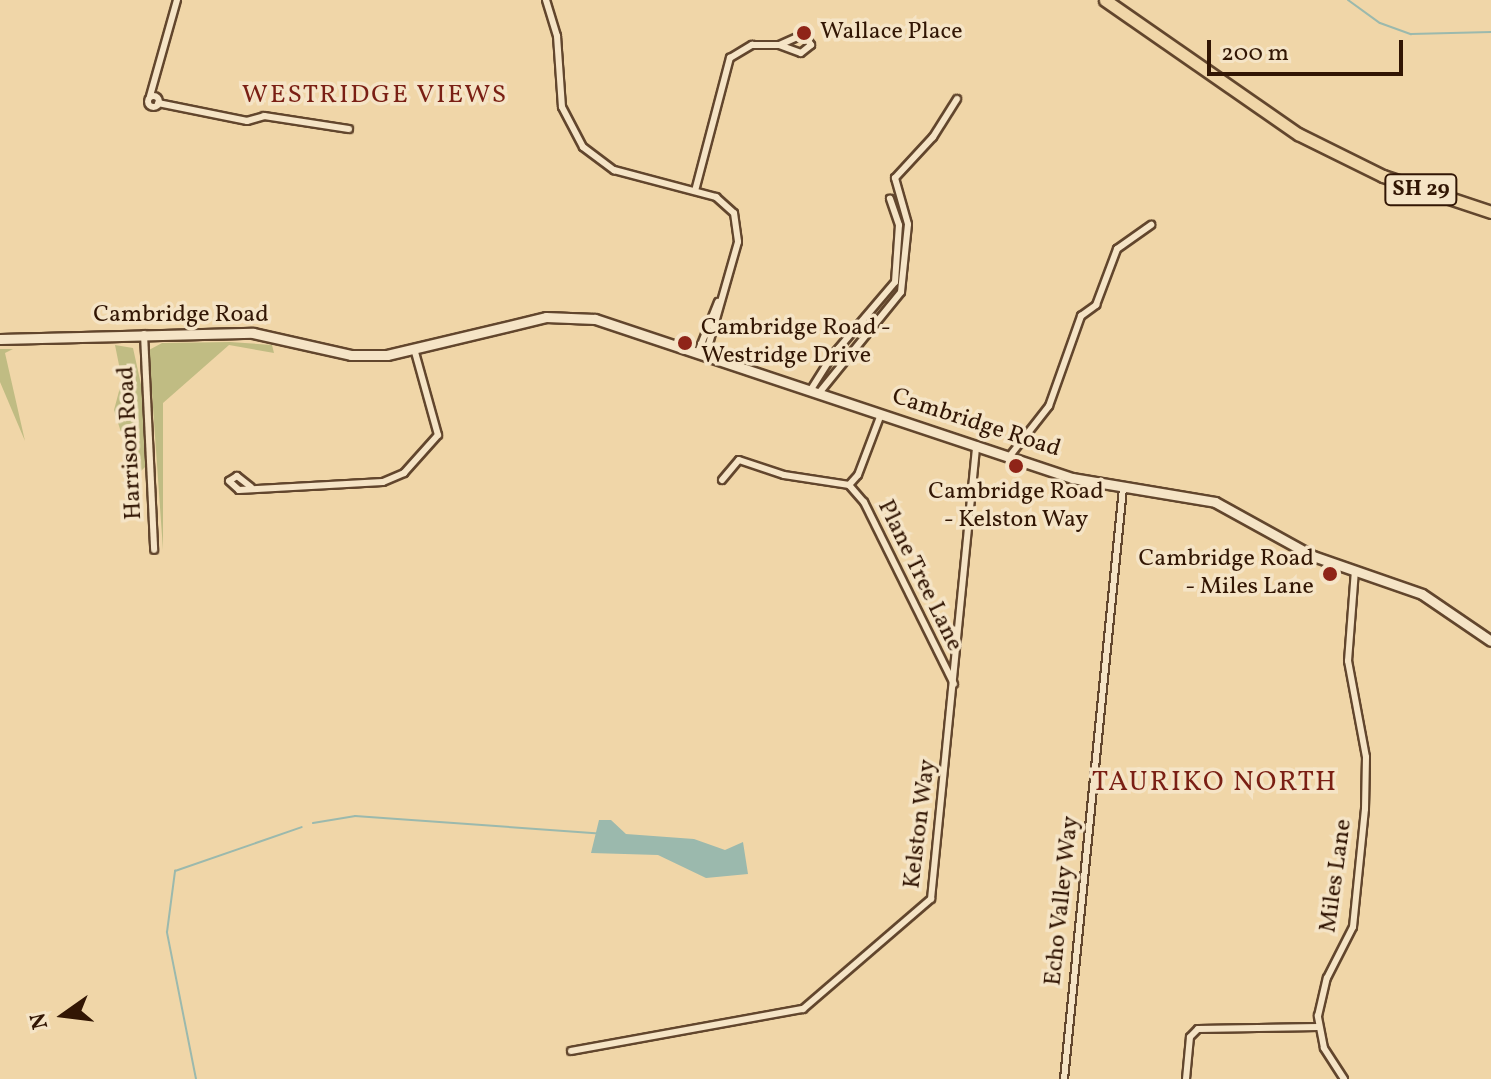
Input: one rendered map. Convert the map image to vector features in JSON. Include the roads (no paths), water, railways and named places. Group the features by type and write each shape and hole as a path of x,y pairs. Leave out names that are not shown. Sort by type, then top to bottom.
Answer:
{"highway":[{"name":"SH 29","path":"1105,0 1298,134 1395,180 1491,212"}],"main road":[{"name":"Cambridge Road","path":"2,339 253,333 351,355 415,352 567,316 615,325 1009,457 1123,488 1168,490 1215,502 1303,551 1422,594 1491,641"}],"street":[{"path":"177,0 155,99 247,121 264,116 349,129"},
{"path":"546,0 557,36 562,107 583,147 614,170 723,201 739,227 702,353"},
{"path":"695,191 730,58 743,47 779,45 804,34 811,45 801,53 779,45"},
{"path":"815,392 901,292 908,224 895,178 933,137 957,99"},
{"path":"815,392 832,356 895,282 899,225 890,199"},
{"path":"1009,457 1049,406 1081,316 1098,302 1117,249 1151,225"},
{"name":"Harrison Road","path":"144,334 154,550"},
{"path":"251,487 383,482 404,473 438,435 415,352"},
{"name":"Plane Tree Lane","path":"849,485 858,475 881,414"},
{"name":"Kelston Way","path":"571,1051 803,1009 920,912 934,892 976,445"},
{"name":"Plane Tree Lane","path":"722,480 739,460 784,475 849,485 864,502 954,684"},
{"name":"Echo Valley Way","path":"1064,1079 1123,488"},
{"name":"Miles Lane","path":"1318,1027 1322,991 1353,927 1365,809 1366,757 1348,661 1355,571"},
{"path":"1186,1079 1190,1037 1198,1029 1318,1027 1344,1079"}],"waterway":[{"path":"1348,0 1380,23 1411,34 1491,32"},
{"path":"313,823 355,816 595,833"},
{"path":"196,1079 167,932 175,871 302,827"}],"place":[{"name":"Wallace Place","path":"804,33"},
{"name":"Cambridge Road - Westridge Drive","path":"685,343"},
{"name":"Cambridge Road - Kelston Way","path":"1016,466"},
{"name":"Cambridge Road - Miles Lane","path":"1330,574"}],"district":[{"name":"WESTRIDGE VIEWS","path":"375,96"},
{"name":"TAURIKO NORTH","path":"1215,783"}]}
